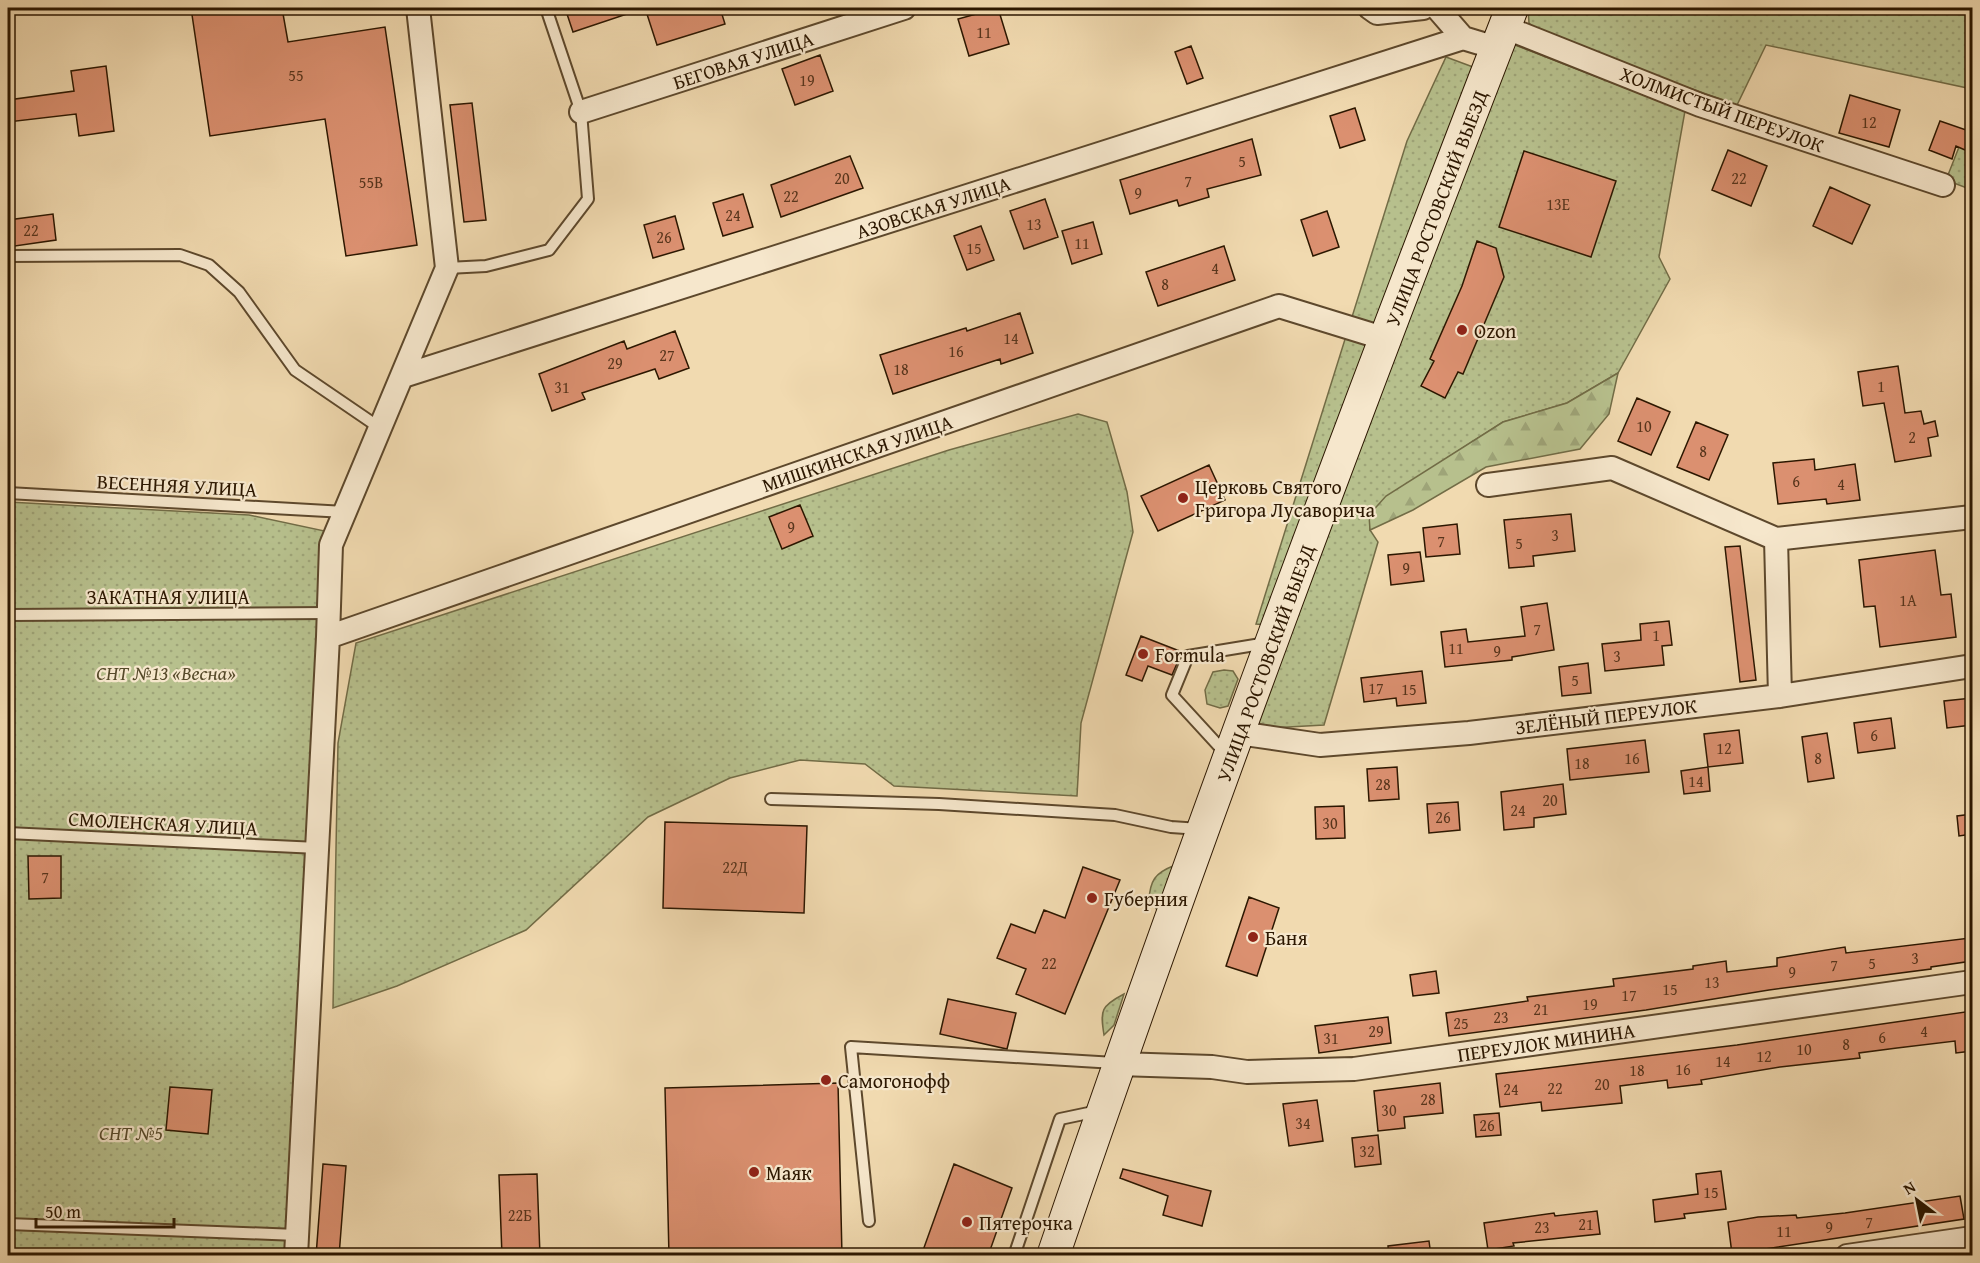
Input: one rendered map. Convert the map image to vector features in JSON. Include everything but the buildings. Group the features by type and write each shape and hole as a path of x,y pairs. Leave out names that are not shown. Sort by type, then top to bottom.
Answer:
{"main road":[{"name":"УЛИЦА РОСТОВСКИЙ ВЫЕЗД","path":"1053,1256 1119,1064 1234,745 1504,28"}],"street":[{"path":"297,1245 331,545 447,268 418,8"},
{"name":"БЕГОВАЯ УЛИЦА","path":"581,112 904,8"},
{"path":"1370,8 1377,13 1424,8"},
{"path":"1437,8 1463,38"},
{"name":"ХОЛМИСТЫЙ ПЕРЕУЛОК","path":"1463,38 1504,28 1700,105 1943,184"},
{"name":"АЗОВСКАЯ УЛИЦА","path":"403,376 1463,38"},
{"name":"МИШКИНСКАЯ УЛИЦА","path":"328,637 1279,306 1386,339"},
{"path":"1488,484 1612,468 1776,538 1972,517"},
{"path":"1776,538 1780,696"},
{"name":"ЗЕЛЁНЫЙ ПЕРЕУЛОК","path":"1234,745 1320,745 1469,733 1780,696 1972,666"},
{"name":"ПЕРЕУЛОК МИНИНА","path":"1119,1064 1212,1067 1247,1072 1354,1069 1972,982"},
{"path":"1847,1256 1972,1239"}],"lane":[{"path":"447,268 486,266 549,250 588,199 581,112 546,8"},
{"path":"8,256 180,255 209,265 239,292 295,370 381,428"},
{"name":"ВЕСЕННЯЯ УЛИЦА","path":"8,493 345,512"},
{"name":"ЗАКАТНАЯ УЛИЦА","path":"8,615 329,613"},
{"path":"1234,745 1172,695 1188,656 1273,642"},
{"path":"771,799 939,804 1115,815 1171,827 1204,829"},
{"name":"СМОЛЕНСКАЯ УЛИЦА","path":"8,833 318,848"},
{"path":"868,1221 851,1047 1119,1064"},
{"path":"1014,1256 1060,1119 1103,1110"},
{"path":"8,1224 297,1245"}],"green space":[{"path":"1528,8 1972,8 1972,89 1766,45 1737,105 1540,35 1529,23"},
{"path":"1515,45 1685,111 1659,257 1670,279 1618,373 1567,403 1503,422 1447,458 1370,515 1370,530 1378,542 1324,725 1268,728 1252,719 1501,53"},
{"path":"1446,57 1473,67 1269,625 1256,624 1407,141"},
{"path":"1972,114 1972,190 1946,180"},
{"path":"1618,373 1609,414 1580,449 1486,467 1413,510 1370,530 1369,515 1386,496 1503,422 1567,403"},
{"path":"1078,414 1107,422 1127,492 1133,532 1081,723 1077,796 894,786 865,764 800,760 730,778 648,817 526,930 397,986 333,1008 338,743 356,643 949,450"},
{"name":"СНТ №13 «Весна»","path":"8,502 249,515 334,533 295,1255 8,1255"},
{"path":"1233,671 1238,679 1228,706 1220,708 1207,704 1205,690 1213,672"},
{"path":"1173,866 1158,911 1149,900 1152,883 1158,875"},
{"path":"1124,994 1114,1025 1104,1035 1102,1020 1104,1010 1111,1002"}],"place":[{"name":"Ozon","path":"1462,330"},
{"name":"Церковь Святого Григора Лусаворича","path":"1183,498"},
{"name":"Formula","path":"1143,654"},
{"name":"Губерния","path":"1092,898"},
{"name":"Баня","path":"1253,937"},
{"name":"Самогонофф","path":"826,1080"},
{"name":"Маяк","path":"754,1172"},
{"name":"Пятерочка","path":"967,1222"}],"park label":[{"name":"СНТ №5","path":"131,1132"}]}
